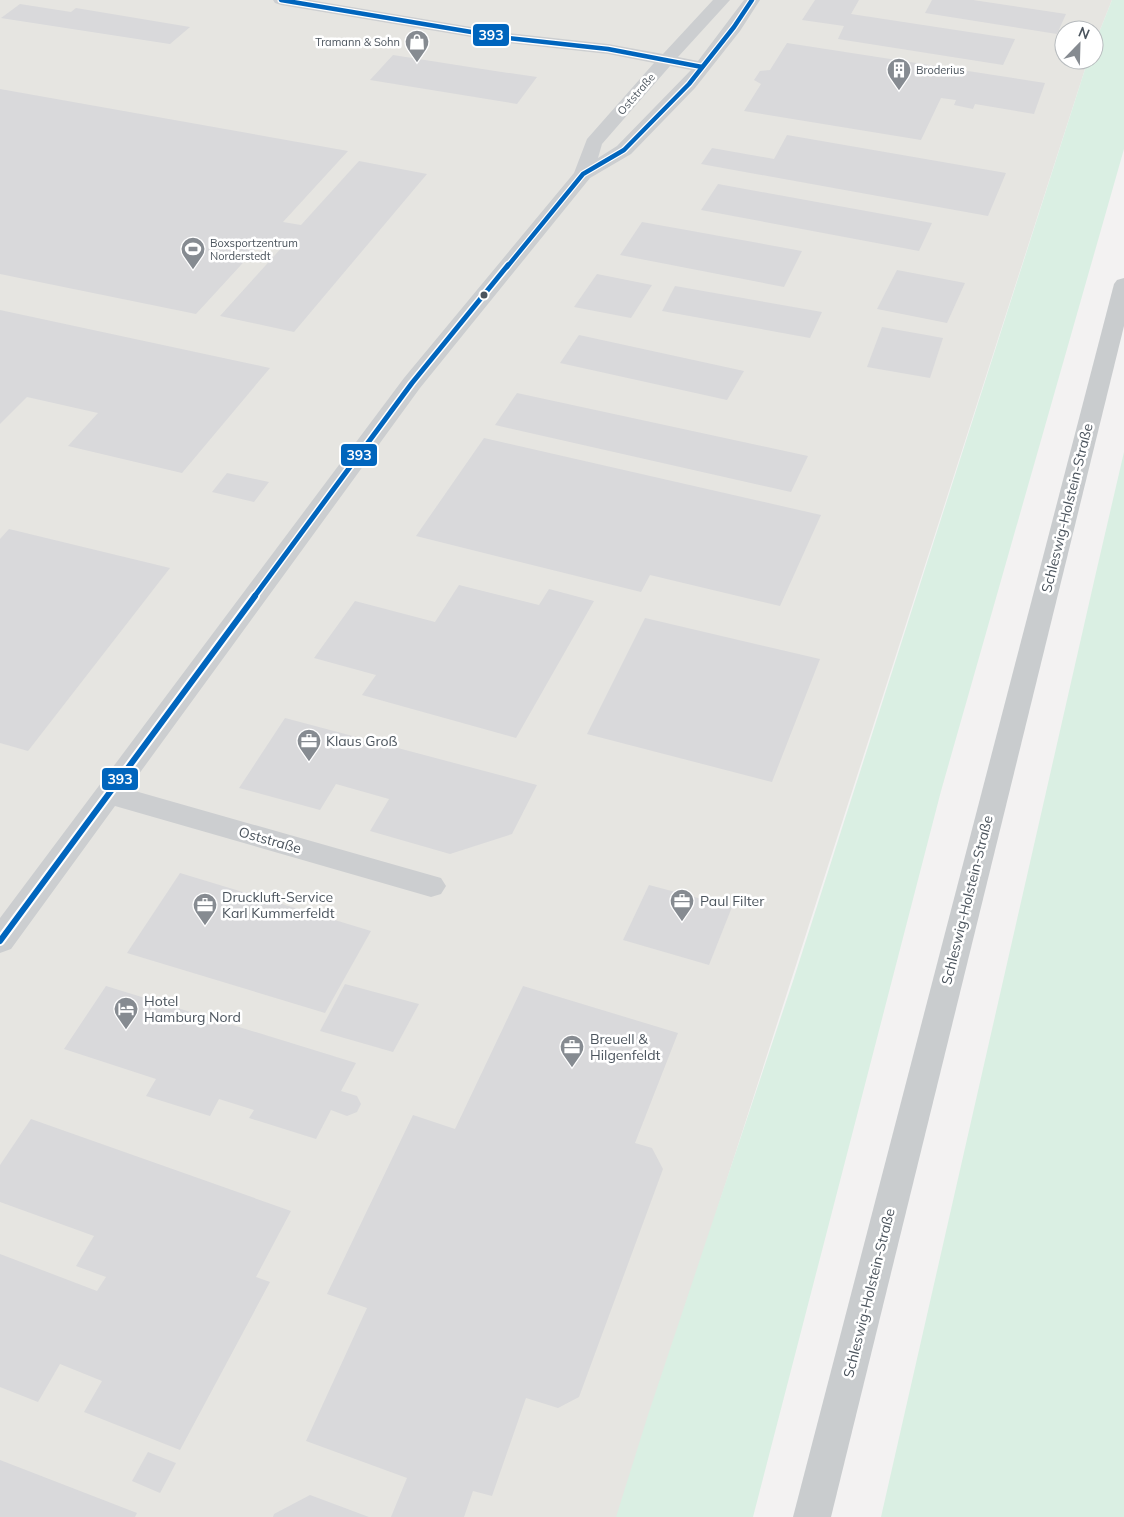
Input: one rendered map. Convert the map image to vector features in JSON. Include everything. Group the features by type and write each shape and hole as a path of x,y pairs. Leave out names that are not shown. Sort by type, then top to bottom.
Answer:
{"main road":[{"name":"Schleswig-Holstein-Straße","path":"812,1517 1124,284"}],"street":[{"path":"281,0 507,38 608,49 702,67"},
{"name":"Oststraße","path":"583,174 593,143 722,0"},
{"name":"Oststraße","path":"0,941 412,383 583,174 624,150 688,84 752,0"},
{"path":"507,38 586,63"},
{"path":"632,73 688,84"},
{"name":"Oststraße","path":"110,794 431,886"}],"shaded area":[{"path":"0,0 1112,0 1104,20 1054,20 1054,70 1085,70 618,1517 0,1517"}],"green space":[{"path":"1112,0 1124,0 1124,149 941,791 753,1517 616,1517 648,1415 794,978 1085,70 1104,70 1104,20"},
{"path":"1124,452 1124,1517 881,1517 1095,577"}],"building":[{"path":"815,0 859,0 851,14 1015,39 1003,65 838,39 844,26 802,20"},
{"path":"932,0 973,0 1066,14 1063,20 1054,20 1054,34 925,13"},
{"path":"20,4 71,12 76,8 190,27 170,44 1,18"},
{"name":"Broderius","path":"787,43 1045,83 1034,114 975,104 973,109 954,105 956,100 941,98 921,140 744,111 761,84 754,80 760,71 770,70"},
{"path":"393,55 537,77 517,104 370,80"},
{"path":"0,89 348,151 283,222 301,225 359,161 427,174 294,332 220,316 284,245 263,241 196,314 0,274"},
{"path":"787,135 1006,173 988,216 701,164 712,148 774,159"},
{"path":"718,184 932,223 919,251 701,210"},
{"path":"642,222 802,251 784,287 620,255"},
{"path":"897,270 965,283 947,323 877,309"},
{"path":"597,274 652,285 631,318 574,307"},
{"path":"675,286 822,312 810,338 662,311"},
{"path":"0,310 270,368 182,473 68,446 98,413 27,397 0,424"},
{"path":"882,327 943,338 930,378 867,367"},
{"path":"579,335 744,371 727,400 560,363"},
{"path":"517,393 808,456 791,492 495,425"},
{"path":"484,438 821,515 780,606 650,575 641,592 416,536"},
{"path":"227,473 269,482 254,502 212,492"},
{"path":"9,529 170,568 28,751 0,743 0,539"},
{"path":"459,585 539,605 549,589 594,601 516,738 362,695 376,675 314,658 355,601 435,622"},
{"path":"645,618 820,659 772,782 587,734"},
{"path":"285,718 537,785 512,834 450,854 370,831 389,799 336,784 320,810 239,788"},
{"path":"180,873 371,931 325,1013 127,953"},
{"path":"649,885 732,907 709,965 623,940"},
{"path":"345,984 419,1004 393,1052 320,1031"},
{"path":"106,986 356,1063 341,1091 357,1096 361,1104 357,1112 347,1116 331,1110 316,1139 249,1118 254,1110 219,1099 210,1116 146,1096 156,1079 64,1049"},
{"path":"523,986 678,1033 635,1143 652,1148 663,1169 579,1397 558,1408 526,1398 492,1496 473,1491 464,1517 391,1517 407,1478 306,1441 367,1308 327,1294 413,1115 455,1129"},
{"path":"31,1119 291,1211 256,1277 270,1282 180,1450 84,1412 102,1381 60,1364 38,1402 0,1387 0,1254 97,1291 106,1277 76,1266 94,1236 0,1202 0,1165"},
{"path":"148,1452 176,1463 160,1493 132,1481"},
{"path":"0,1460 137,1513 135,1517 0,1517"},
{"path":"310,1495 369,1517 273,1517 274,1514"}],"transit line":[{"name":"393","path":"281,0 507,38 608,49 702,67"},
{"name":"393","path":"0,941 412,383 583,174 624,150 689,84 734,27 752,0"}],"place":[{"name":"Tramann & Sohn","path":"417,63"},
{"name":"Broderius","path":"899,91"},
{"name":"Boxsportzentrum Norderstedt","path":"193,270"},
{"name":"Klaus Groß","path":"309,762"},
{"name":"Paul Filter","path":"682,922"},
{"name":"Druckluft-Service Karl Kummerfeldt","path":"205,926"},
{"name":"Hotel Hamburg Nord","path":"126,1030"},
{"name":"Breuell & Hilgenfeldt","path":"572,1068"}]}
